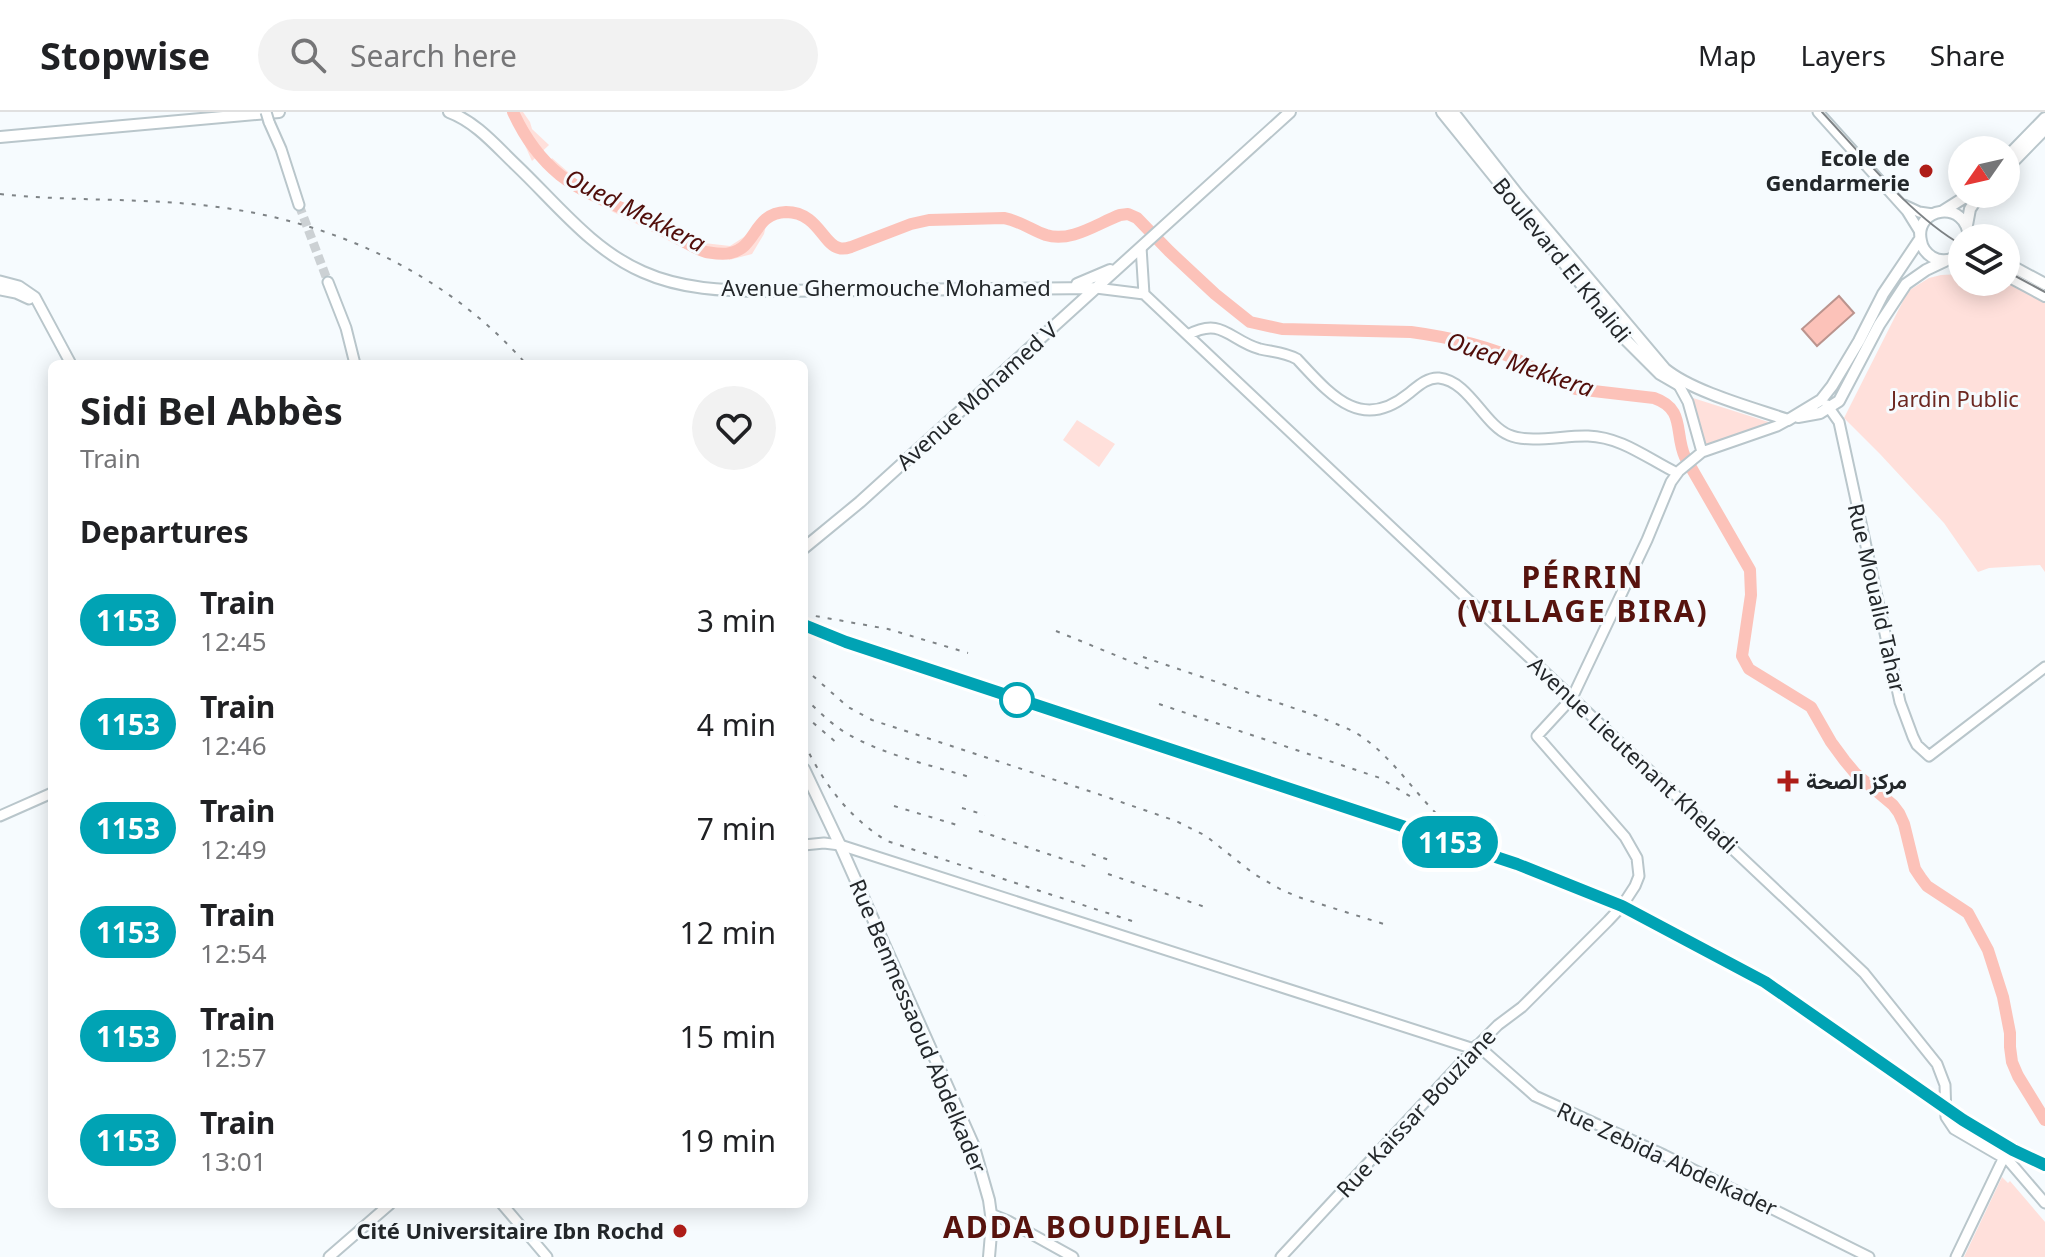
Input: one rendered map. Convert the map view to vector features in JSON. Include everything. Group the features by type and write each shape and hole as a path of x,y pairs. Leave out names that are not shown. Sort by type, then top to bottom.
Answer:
{"main road":[{"path":"0,137 279,112"},
{"name":"Avenue Ghermouche Mohamed","path":"449,112 480,130 583,232 644,273 670,281 730,291 1096,288"},
{"name":"Avenue Mohamed V","path":"808,545 860,502 1290,112"},
{"name":"Boulevard El Khalidi","path":"1442,112 1627,341 1672,380"},
{"path":"1453,112 1672,380 1790,419 1820,413 1839,401 1851,364"},
{"path":"2020,144 2045,118"},
{"path":"2020,155 2045,129"},
{"path":"1871,331 1883,294 1912,249 1926,220 1948,207"},
{"path":"1938,213 1960,216 1965,224"},
{"path":"1920,235 1922,246 1931,256 1947,260"},
{"path":"1790,419 1821,400 1851,364 1906,284 1947,260"},
{"path":"1071,287 1126,261"},
{"path":"2020,271 2045,284"},
{"path":"2020,283 2045,296"},
{"path":"1057,287 1070,296 1075,307"},
{"name":"Rue Benmessaoud Abdelkader","path":"808,781 840,845 973,1144 991,1214 989,1257"}],"street":[{"path":"1818,112 1898,200 1913,219 1920,235"},
{"path":"268,117 299,205"},
{"path":"1898,200 1919,212 1938,213"},
{"path":"1096,288 1144,294 1144,244"},
{"path":"0,281 35,297 69,360"},
{"path":"328,282 346,328 354,360"},
{"path":"0,290 16,293 39,304"},
{"name":"Avenue Lieutenant Kheladi","path":"1144,294 1864,973 1937,1064 1945,1085 1946,1117 1954,1129 2004,1157"},
{"path":"1188,335 1213,328 1231,333 1256,348 1290,355 1333,396 1356,408 1372,410 1390,407 1427,380 1444,379 1467,395 1506,434 1529,438 1603,438 1637,450 1678,472"},
{"path":"1672,380 1690,409 1700,454"},
{"path":"1672,380 1690,409"},
{"path":"1821,400 1831,408"},
{"name":"Rue Moualid Tahar","path":"1831,408 1842,432 1900,702 1917,745 1929,756 2045,667"},
{"path":"1572,698 1678,472 1700,454 1790,419"},
{"name":"Rue Kaissar Bouziane","path":"1281,1257 1476,1047 1522,1007 1622,906 1635,886 1639,876 1632,847 1537,736 1572,698"},
{"path":"0,816 48,795"},
{"path":"808,845 840,845 1476,1047"},
{"name":"Rue Zebida Abdelkader","path":"1476,1047 1535,1096 1664,1155 1869,1257"},
{"path":"1956,1257 2004,1157 2045,1203"},
{"path":"329,1257 385,1208"},
{"path":"505,1208 547,1257"},
{"path":"991,1214 1023,1228 1073,1257"}],"green space":[{"path":"510,112 523,112 532,129 549,145 532,161"},
{"path":"552,158 576,179 704,243 730,246 747,235 769,212 764,234 752,254 729,260 727,256 725,259 713,258 691,251 566,185 544,167 550,167"},
{"name":"Jardin Public","path":"1948,275 1948,296 2020,296 2020,288 2045,301 2045,572 2040,565 1989,568 1978,572 1944,523 1844,418 1908,291 1929,278"},
{"path":"1693,398 1778,425 1706,449"},
{"path":"1077,420 1115,444 1099,467 1063,440"},
{"path":"2002,1177 2008,1183 2010,1181 2045,1222 2045,1257 1964,1257"}],"shaded area":[{"path":"1839,296 1854,313 1817,346 1802,329"}],"waterway":[{"name":"Oued Mekkera","path":"513,112 533,146 560,175 706,252 724,254 739,250 767,218 786,212 806,217 833,246 842,248 929,220 1004,218 1055,237 1075,234 1128,214 1137,218 1215,294 1250,322 1282,329 1411,332 1439,336 1507,355 1576,389 1654,398 1664,403 1675,415 1685,457 1750,570 1751,595 1742,656 1749,669 1811,707 1845,761 1899,813 1915,869 1927,886 1968,913 1988,950 2003,997 2012,1062 2045,1120"}],"tunnel":[{"path":"299,205 328,282"}],"tram line":[{"path":"1822,112 1906,202 1948,236"},
{"path":"2020,279 2045,292"}],"railway":[{"path":"0,194 197,205 268,216 309,227 350,241 427,280 463,305 522,360"},
{"path":"808,615 888,629 968,653"},
{"path":"808,627 846,642 1517,864 1622,906 1765,982 1963,1120 2045,1165"},
{"path":"1056,631 1152,670"},
{"path":"1143,657 1320,717 1355,732 1380,751 1443,820 1473,842"},
{"path":"808,672 848,707 872,720 1176,821 1206,836 1254,874 1280,889 1387,925"},
{"path":"808,701 839,729 867,744 973,778"},
{"path":"1159,704 1380,778 1413,798"},
{"path":"808,718 838,744"},
{"path":"808,750 838,798 860,821 887,841 1135,922"},
{"path":"894,806 957,825"},
{"path":"962,808 985,815"},
{"path":"979,831 1087,867"},
{"path":"1092,854 1112,861"},
{"path":"1108,874 1208,908"}],"train":[{"name":"1153","path":"808,627 1517,864 1622,906 1774,987 1963,1120 2045,1165"}],"place":[{"name":"Ecole de Gendarmerie","path":"1926,171"},
{"name":"مركز الصحة","path":"1788,781"},
{"name":"Cité Universitaire Ibn Rochd","path":"680,1231"}],"district":[{"name":"PÉRRIN (VILLAGE BIRA)","path":"1583,595"},
{"name":"ADDA BOUDJELAL","path":"1088,1228"}]}
